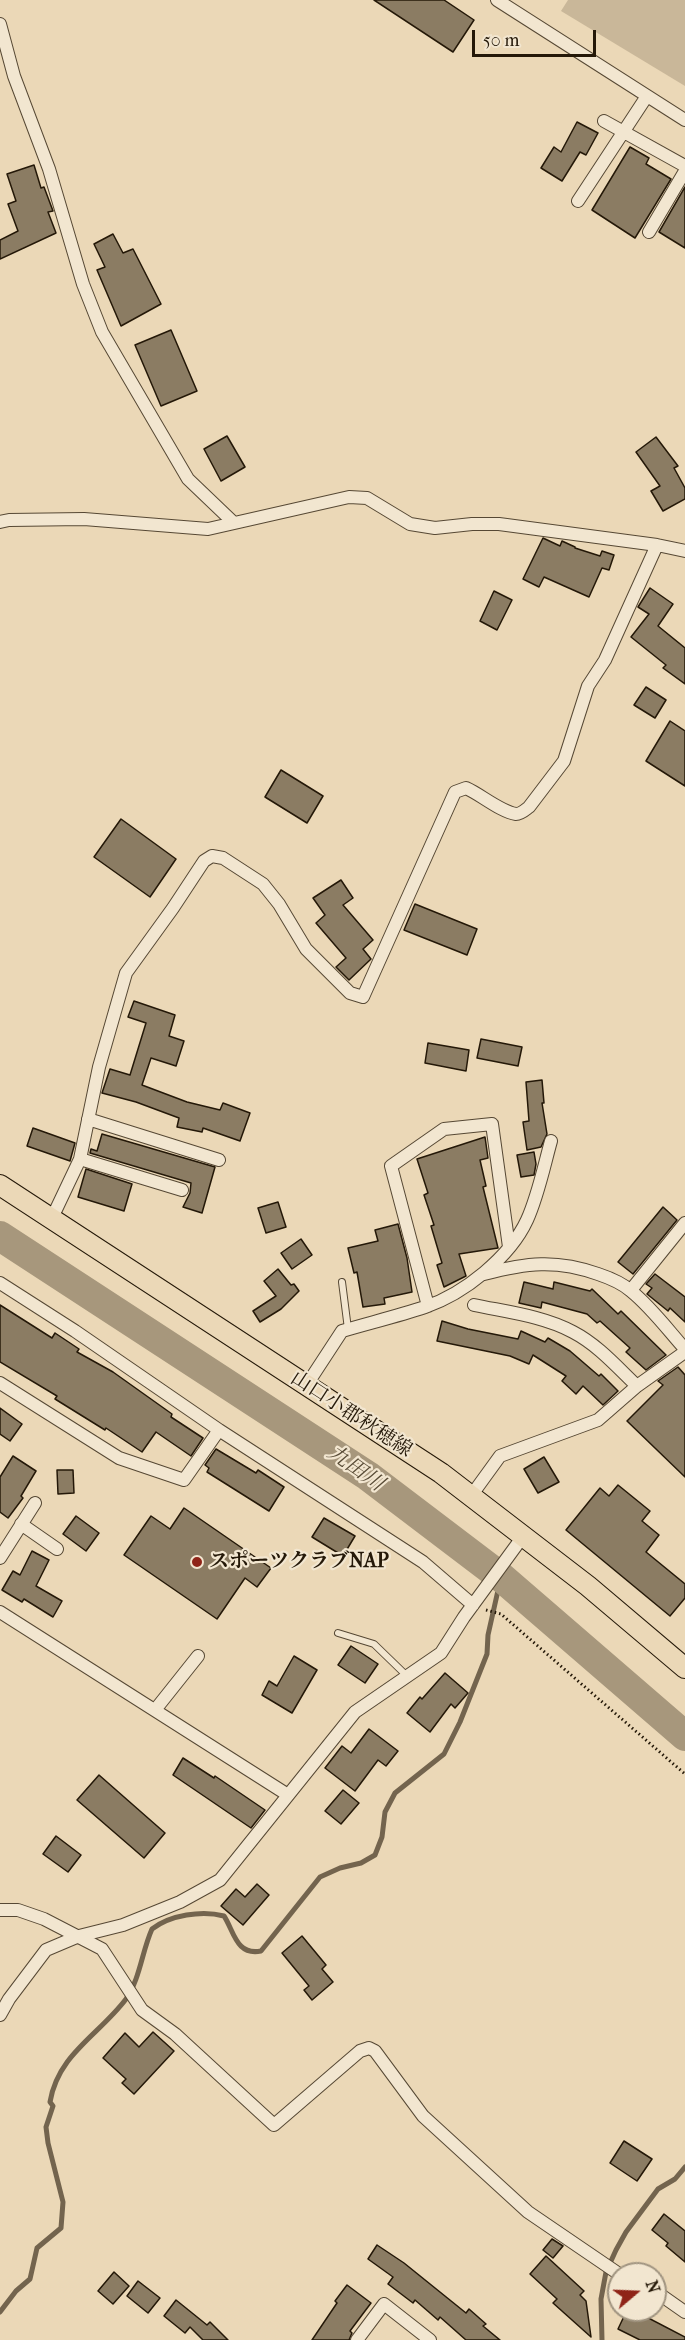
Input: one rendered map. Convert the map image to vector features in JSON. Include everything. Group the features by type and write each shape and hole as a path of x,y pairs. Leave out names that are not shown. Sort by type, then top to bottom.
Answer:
{"main road":[{"name":"山口小郡秋穂線","path":"0,1185 441,1473 471,1496 519,1543 588,1586 682,1661"}],"street":[{"path":"497,0 685,120"},
{"path":"0,24 14,76 49,169 82,284 102,332 188,479 234,523"},
{"path":"578,201 647,96"},
{"path":"604,122 624,131 685,169 649,232"},
{"path":"0,522 84,519 208,529 349,497 368,498 410,524 435,528 499,524 685,551"},
{"path":"52,1218 81,1159 99,1067 126,973 204,861 212,856 223,858 263,884 279,904 306,949 350,993 363,997 455,792 466,788 516,814 529,807 564,761 588,686 605,660 657,546"},
{"path":"88,1119 219,1160"},
{"path":"428,1306 391,1166 444,1129 492,1125 509,1247"},
{"path":"306,1386 342,1331 428,1306 480,1276 509,1247 527,1220 551,1141"},
{"path":"81,1159 182,1190"},
{"path":"631,1290 685,1223"},
{"path":"471,1496 500,1456 598,1420 637,1386 685,1351 631,1290 613,1279 587,1270 540,1263 519,1265 480,1276"},
{"path":"0,1283 75,1331 219,1430 423,1562 476,1600"},
{"path":"474,1305 527,1316 572,1332 598,1349 637,1386"},
{"path":"0,1383 119,1458 184,1480 219,1430"},
{"path":"0,1558 35,1503"},
{"path":"21,1524 57,1549"},
{"path":"0,2015 9,1999 46,1950 79,1936 123,1925 180,1902 220,1880 355,1712 441,1653 476,1600 519,1543"},
{"path":"0,1612 288,1795"},
{"path":"155,1710 198,1656"},
{"path":"0,1910 18,1910 44,1919 102,1949 142,2010 175,2034 274,2126 360,2051 369,2048 375,2051 423,2116 528,2212 607,2266"},
{"path":"667,2299 685,2312"},
{"path":"357,2340 384,2304 429,2340"}],"lane":[{"path":"342,1282 348,1329"},
{"path":"338,1634 374,1644 407,1677"}],"path":[{"path":"476,1600 501,1614 685,1774"}],"shaded area":[{"path":"568,0 685,0 685,86 561,11"}],"building":[{"path":"374,0 444,0 474,20 453,52"},
{"path":"577,122 598,133 586,155 580,152 562,181 541,168 554,147 561,152"},
{"path":"630,147 649,158 646,164 671,179 635,238 592,210"},
{"path":"34,165 41,188 44,187 53,211 48,212 56,233 0,259 0,240 18,231 8,204 16,201 7,174"},
{"path":"685,187 685,248 659,232"},
{"path":"113,234 123,253 133,249 161,304 121,326 97,270 105,267 94,244"},
{"path":"171,330 197,391 161,406 135,345"},
{"path":"227,436 245,467 221,481 204,449"},
{"path":"656,437 678,466 674,468 685,488 685,499 663,511 651,491 660,486 636,452"},
{"path":"543,538 560,546 562,541 600,556 602,551 614,555 609,570 602,568 589,597 544,577 539,587 523,579"},
{"path":"650,588 673,604 658,626 685,648 685,684 663,668 666,665 631,637 649,614 638,607"},
{"path":"494,591 512,600 497,630 480,621"},
{"path":"646,687 666,700 655,718 634,705"},
{"path":"670,721 685,731 685,786 646,761"},
{"path":"281,770 323,796 307,823 265,797"},
{"path":"121,819 176,859 150,897 94,857"},
{"path":"341,880 353,898 343,905 373,940 363,949 371,959 349,980 336,967 346,958 316,923 325,915 313,898"},
{"path":"415,904 477,929 467,955 404,930"},
{"path":"134,1001 175,1015 169,1036 184,1041 176,1066 151,1058 142,1085 187,1102 220,1110 223,1103 250,1113 240,1141 203,1128 202,1132 177,1127 179,1118 136,1102 102,1093 110,1069 130,1075 146,1023 128,1017"},
{"path":"481,1039 522,1047 518,1066 477,1058"},
{"path":"428,1043 469,1050 466,1071 425,1063"},
{"path":"542,1080 544,1103 542,1103 547,1134 541,1147 527,1150 523,1122 529,1121 526,1082"},
{"path":"33,1128 75,1143 70,1161 27,1146"},
{"path":"102,1134 215,1167 202,1213 183,1207 190,1193 191,1183 90,1153 91,1149 97,1151"},
{"path":"485,1137 488,1158 480,1160 486,1186 483,1187 498,1248 459,1254 466,1276 444,1287 437,1265 442,1263 431,1226 434,1225 424,1195 428,1193 417,1159"},
{"path":"534,1152 536,1164 534,1175 521,1177 517,1155"},
{"path":"86,1169 132,1184 124,1211 78,1197"},
{"path":"278,1202 286,1227 266,1233 258,1208"},
{"path":"663,1207 677,1220 633,1274 618,1262"},
{"path":"398,1224 407,1258 412,1292 384,1298 385,1304 363,1307 357,1272 354,1273 348,1248 378,1241 375,1230"},
{"path":"301,1239 312,1255 292,1269 281,1253"},
{"path":"278,1269 299,1291 281,1309 260,1322 253,1311 276,1296 264,1281"},
{"path":"655,1274 685,1297 685,1322 670,1308 668,1311 647,1294 652,1288 646,1284"},
{"path":"524,1282 553,1289 554,1282 590,1291 592,1289 618,1314 621,1311 666,1355 646,1370 626,1352 630,1348 600,1321 597,1323 587,1314 542,1302 541,1308 519,1303"},
{"path":"0,1305 52,1338 55,1333 79,1349 77,1352 113,1372 172,1414 171,1417 203,1438 191,1456 156,1432 142,1452 55,1399 57,1396 0,1362"},
{"path":"442,1321 518,1339 521,1331 545,1342 548,1338 570,1351 599,1376 601,1374 618,1391 603,1405 583,1386 576,1394 562,1381 566,1376 533,1355 529,1364 510,1356 437,1341"},
{"path":"678,1367 685,1375 685,1477 627,1421 663,1385 658,1381"},
{"path":"0,1408 22,1424 10,1441 0,1434"},
{"path":"216,1449 256,1473 258,1470 284,1487 269,1511 207,1472 209,1468 205,1465"},
{"path":"13,1456 36,1471 21,1496 23,1498 8,1518 0,1512 0,1477"},
{"path":"544,1457 559,1482 538,1493 524,1469"},
{"path":"57,1470 73,1470 74,1493 58,1494"},
{"path":"618,1485 650,1511 642,1521 659,1535 646,1552 685,1584 685,1598 670,1616 566,1530 600,1488 609,1496"},
{"name":"スポーツクラブNAP","path":"184,1508 271,1568 257,1587 245,1578 217,1619 124,1555 151,1516 170,1529"},
{"path":"76,1516 99,1533 86,1551 63,1534"},
{"path":"324,1518 355,1536 343,1556 312,1537"},
{"path":"32,1551 49,1560 36,1586 62,1601 53,1617 24,1599 22,1602 2,1590 13,1571 20,1575"},
{"path":"351,1646 378,1664 365,1683 338,1665"},
{"path":"294,1656 317,1670 292,1713 262,1695 269,1681 277,1686"},
{"path":"445,1673 468,1693 455,1708 451,1704 430,1732 407,1713"},
{"path":"369,1729 398,1751 386,1766 378,1760 355,1791 325,1768 342,1746 351,1753"},
{"path":"183,1758 214,1778 215,1776 265,1810 251,1828 173,1775"},
{"path":"99,1775 165,1833 144,1858 77,1800"},
{"path":"343,1790 359,1803 341,1824 325,1811"},
{"path":"56,1836 81,1855 68,1872 43,1854"},
{"path":"257,1884 269,1895 243,1925 221,1906 236,1889 245,1897"},
{"path":"302,1936 326,1965 322,1969 333,1982 312,2000 304,1990 309,1986 282,1953"},
{"path":"153,2032 174,2051 134,2094 122,2083 126,2079 103,2058 125,2033 139,2047"},
{"path":"624,2141 652,2159 637,2181 610,2163"},
{"path":"664,2214 685,2231 685,2262 666,2246 668,2243 652,2230"},
{"path":"552,2239 563,2246 553,2258 543,2250"},
{"path":"377,2245 404,2263 466,2313 469,2309 486,2324 483,2326 500,2340 466,2340 440,2317 438,2320 415,2300 413,2303 388,2284 393,2277 368,2259"},
{"path":"546,2256 584,2291 580,2295 586,2301 591,2337 553,2303 557,2299 530,2274"},
{"path":"114,2272 129,2286 113,2304 98,2291"},
{"path":"138,2281 160,2298 148,2313 127,2296"},
{"path":"347,2285 371,2303 350,2331 352,2333 349,2340 312,2340 337,2303 335,2301"},
{"path":"176,2300 207,2325 210,2322 228,2340 203,2340 190,2327 185,2333 164,2316"},
{"path":"621,2322 656,2322 685,2337 685,2340 640,2340 618,2329"}],"waterway":[{"name":"九田川","path":"0,1236 368,1476 501,1577 685,1736"},
{"path":"0,2312 16,2291 30,2279 37,2248 61,2228 63,2202 46,2127 53,2106 50,2102 54,2085 70,2058 126,1999 135,1983 152,1929 177,1917 215,1914 224,1916 241,1946 253,1952 261,1951 320,1877 340,1868 361,1863 375,1855 382,1837 385,1812 395,1793 444,1754 460,1722 487,1654 488,1635 501,1577"},
{"path":"602,2340 601,2299 606,2272 616,2250 626,2232 658,2189 675,2179 685,2167"}],"place":[{"name":"スポーツクラブNAP","path":"197,1562"}]}
